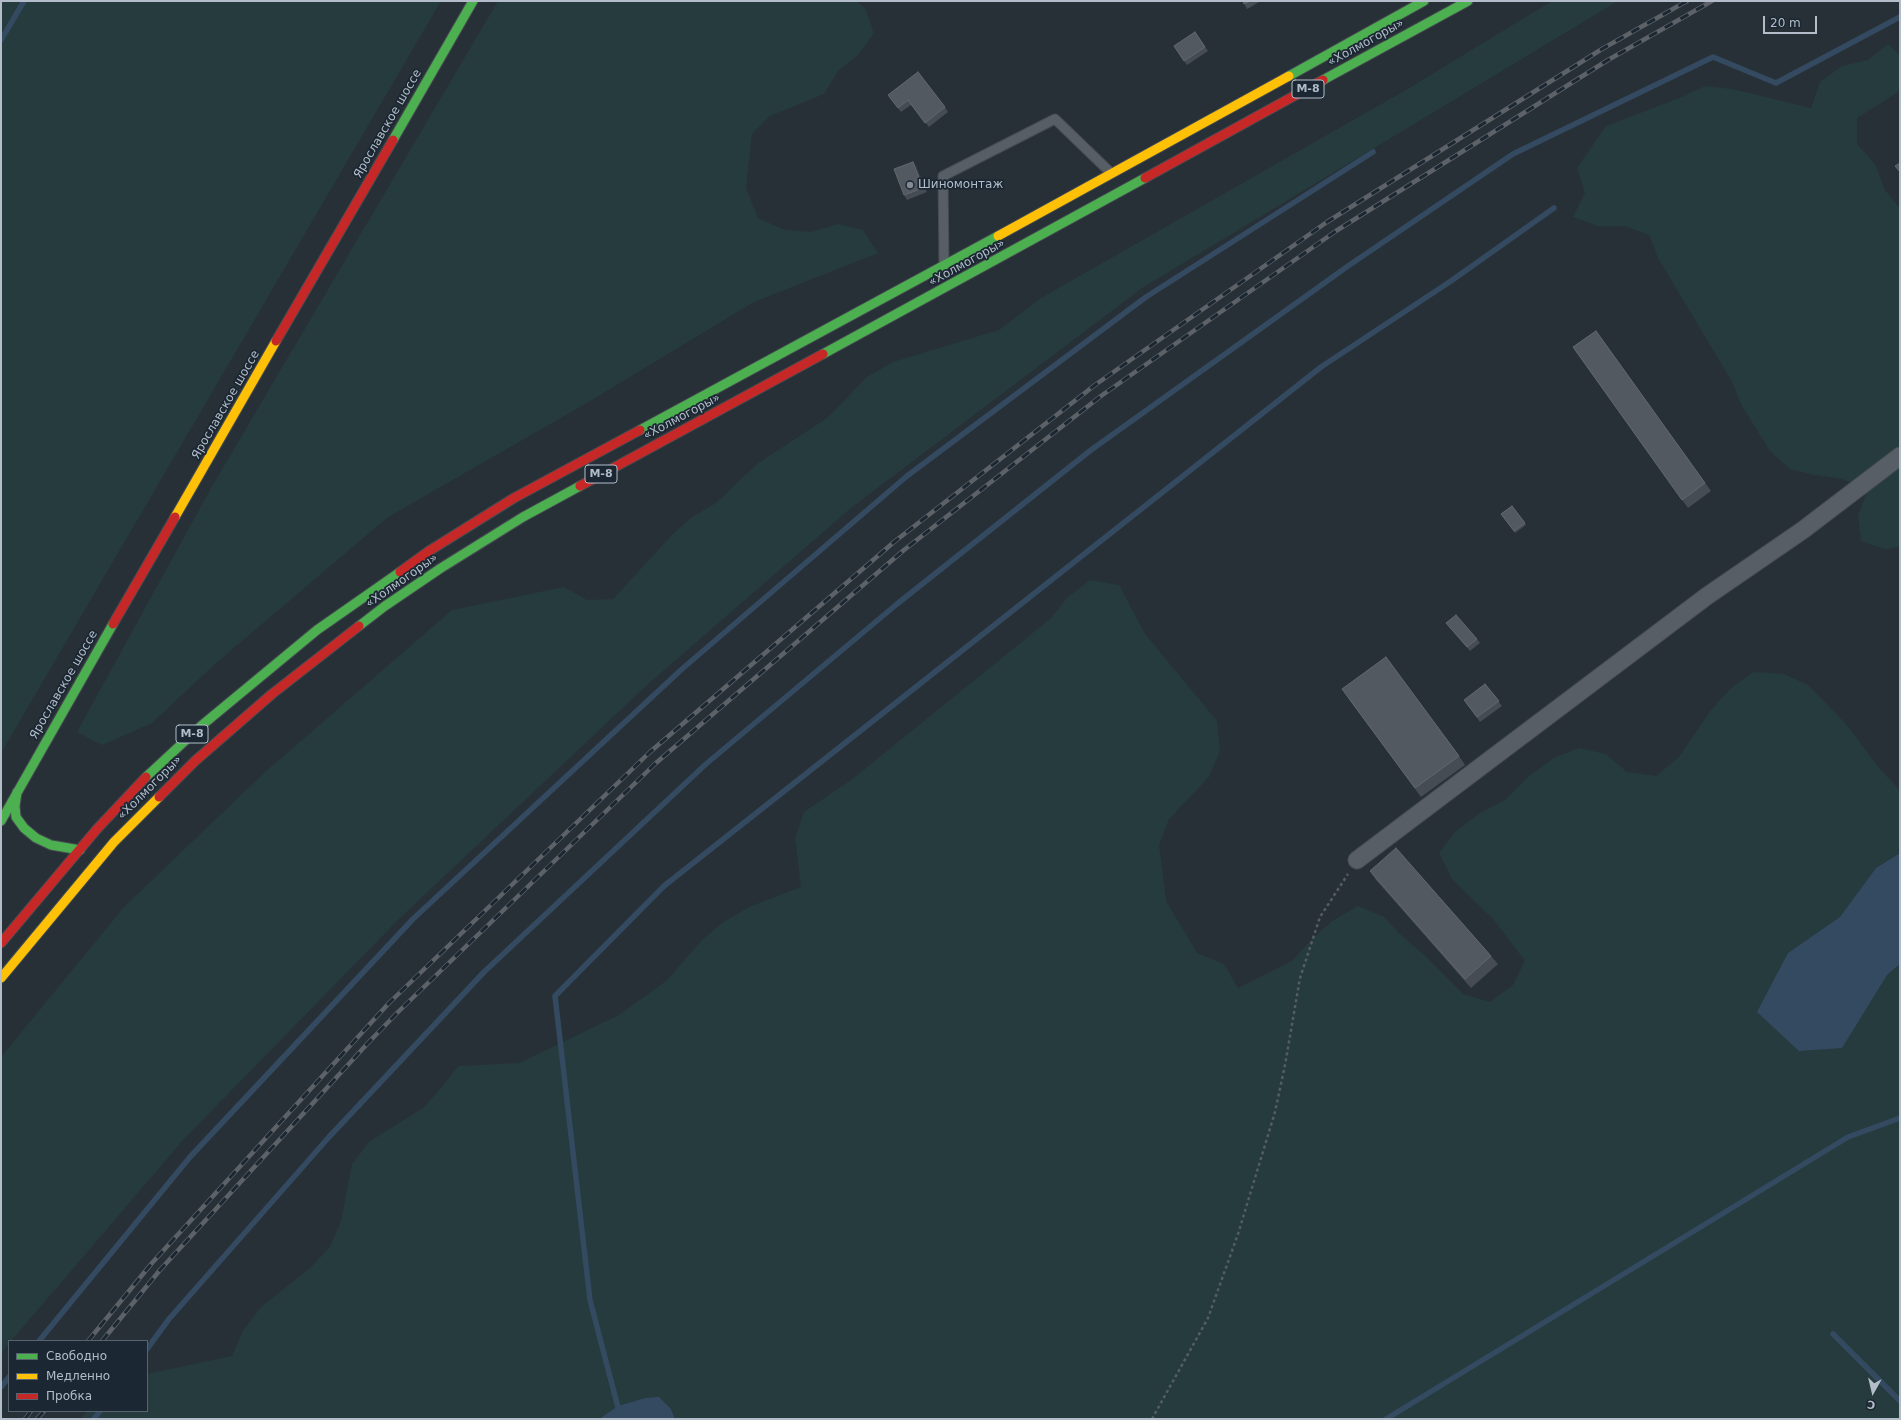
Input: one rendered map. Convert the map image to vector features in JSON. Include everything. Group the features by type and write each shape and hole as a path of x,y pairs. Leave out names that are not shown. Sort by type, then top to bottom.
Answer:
{"main road":[{"name":"Ярославское шоссе","path":"1,821 473,1"},
{"name":"«Холмогоры»","path":"1,943 96,829 148,774 201,726 317,630 429,551 514,498 944,266 1424,1"},
{"name":"«Холмогоры»","path":"1,978 109,848 195,761 272,694 385,606 441,568 530,513 951,286 1468,1"},
{"path":"18,791 15,806 16,817 24,828 36,838 51,845 80,850 109,848"}],"street":[{"path":"1357,860 1707,596 1803,530 1900,456"}],"lane":[{"path":"944,266 943,176 1055,119 1111,173"}],"path":[{"path":"1152,1419 1208,1318 1238,1234 1275,1112 1286,1065 1300,978 1311,944 1320,917 1357,860"}],"green space":[{"path":"1,1 441,1 1,753"},
{"path":"498,1 856,1 865,8 874,33 859,54 838,71 824,94 770,116 752,134 746,188 758,218 785,230 811,232 838,224 863,230 878,253 754,302 580,407 388,517 215,664 152,723 102,745 77,732 211,488"},
{"path":"1552,1 1618,1 1142,288 851,508 647,685 400,918 184,1139 12,1340 8,1340 8,1345 1,1353 1,1057 124,907 264,773 452,610 564,587 587,600 613,599 672,535 692,517 716,503 757,464 827,418 867,377 893,362 999,330 1041,298 1406,90"},
{"path":"1888,44 1900,55 1900,91 1857,118 1857,144 1875,164 1885,190 1900,208 1900,547 1885,549 1861,541 1858,516 1867,491 1843,479 1814,475 1790,469 1770,451 1742,406 1731,380 1658,258 1649,235 1625,226 1598,226 1573,217 1585,193 1577,168 1606,126 1682,97 1705,86 1732,89 1811,108 1820,82 1842,66 1868,60"},
{"path":"1090,580 1119,585 1145,634 1217,721 1220,751 1209,777 1169,819 1159,845 1166,901 1197,953 1224,964 1238,988 1292,961 1311,940 1332,921 1358,906 1384,917 1463,994 1490,1002 1513,985 1525,961 1494,920 1452,879 1439,853 1455,832 1480,813 1505,800 1529,776 1554,758 1579,748 1606,754 1627,772 1656,776 1679,757 1711,710 1730,689 1753,672 1784,674 1808,685 1847,725 1879,768 1900,790 1900,853 1876,868 1841,917 1788,953 1887,975 1900,964 1900,1419 675,1419 671,1409 645,1398 618,1406 599,1419 81,1419 86,1412 148,1412 148,1374 232,1356 243,1331 261,1307 310,1268 330,1247 341,1221 352,1164 370,1141 423,1108 458,1066 519,1063 619,1015 666,981 702,940 722,923 749,907 801,887 795,838 804,812 851,780 1050,619 1067,598"}],"water":[{"path":"1900,853 1900,964 1887,975 1842,1048 1799,1051 1757,1012 1788,953 1840,917 1876,868"},
{"path":"659,1397 671,1409 675,1419 599,1419 618,1406 645,1398"}],"building":[{"path":"1243,1 1250,1 1244,4"},
{"path":"1195,32 1205,47 1184,61 1174,46"},
{"path":"918,72 945,107 925,123 908,100 898,108 888,95"},
{"path":"913,162 923,188 904,195 894,169"},
{"path":"1900,163 1900,172 1895,166"},
{"path":"1596,331 1705,483 1682,500 1573,347"},
{"path":"1512,506 1525,523 1514,531 1501,514"},
{"path":"1456,615 1477,639 1467,647 1446,623"},
{"path":"1386,657 1459,756 1415,788 1342,689"},
{"path":"1485,684 1499,701 1477,717 1464,700"},
{"path":"1396,848 1491,956 1465,979 1370,871"}],"waterway":[{"path":"1,40 24,1"},
{"path":"148,1348 169,1319 329,1137 484,972 706,764 897,604 1091,450 1348,266 1513,154 1713,57 1776,83 1900,17"},
{"path":"40,1340 190,1157 413,919 682,669 907,476 1146,297 1373,152"},
{"path":"621,1419 590,1300 555,996 664,886 1321,367 1451,281 1554,208"},
{"path":"1386,1419 1848,1137 1900,1118"},
{"path":"1833,1334 1900,1401"},
{"path":"1,1387 8,1378"},
{"path":"94,1419 99,1412"}],"railway":[{"path":"89,1340 152,1263 389,1003 650,752 894,542 1095,385 1327,222 1602,49 1687,1"},
{"path":"103,1340 160,1270 398,1012 656,763 904,550 1101,396 1336,231 1608,60 1712,1"},
{"path":"25,1419 30,1412"},
{"path":"37,1419 43,1412"}],"traffic: fast":[{"path":"393,140 473,1"},
{"path":"1289,76 1424,1"},
{"path":"1323,80 1468,1"},
{"path":"823,354 1145,178"},
{"path":"640,430 998,236"},
{"path":"359,626 385,606 441,568 523,517 580,486"},
{"path":"146,777 201,726 317,630 400,572"},
{"path":"1,821 113,624"},
{"path":"17,792 15,806 16,817 24,828 36,838 51,845 80,850"}],"traffic: slow":[{"path":"998,236 1289,76"},
{"path":"175,517 276,341"},
{"path":"1,978 114,842 159,797"}],"traffic: jam":[{"path":"1145,178 1323,80"},
{"path":"276,341 393,140"},
{"path":"580,486 823,354"},
{"path":"400,572 429,551 514,498 640,430"},
{"path":"113,624 175,517"},
{"path":"159,797 195,761 272,694 359,626"},
{"path":"1,943 97,829 146,777"}],"place":[{"name":"Шиномонтаж","path":"910,185"}]}
